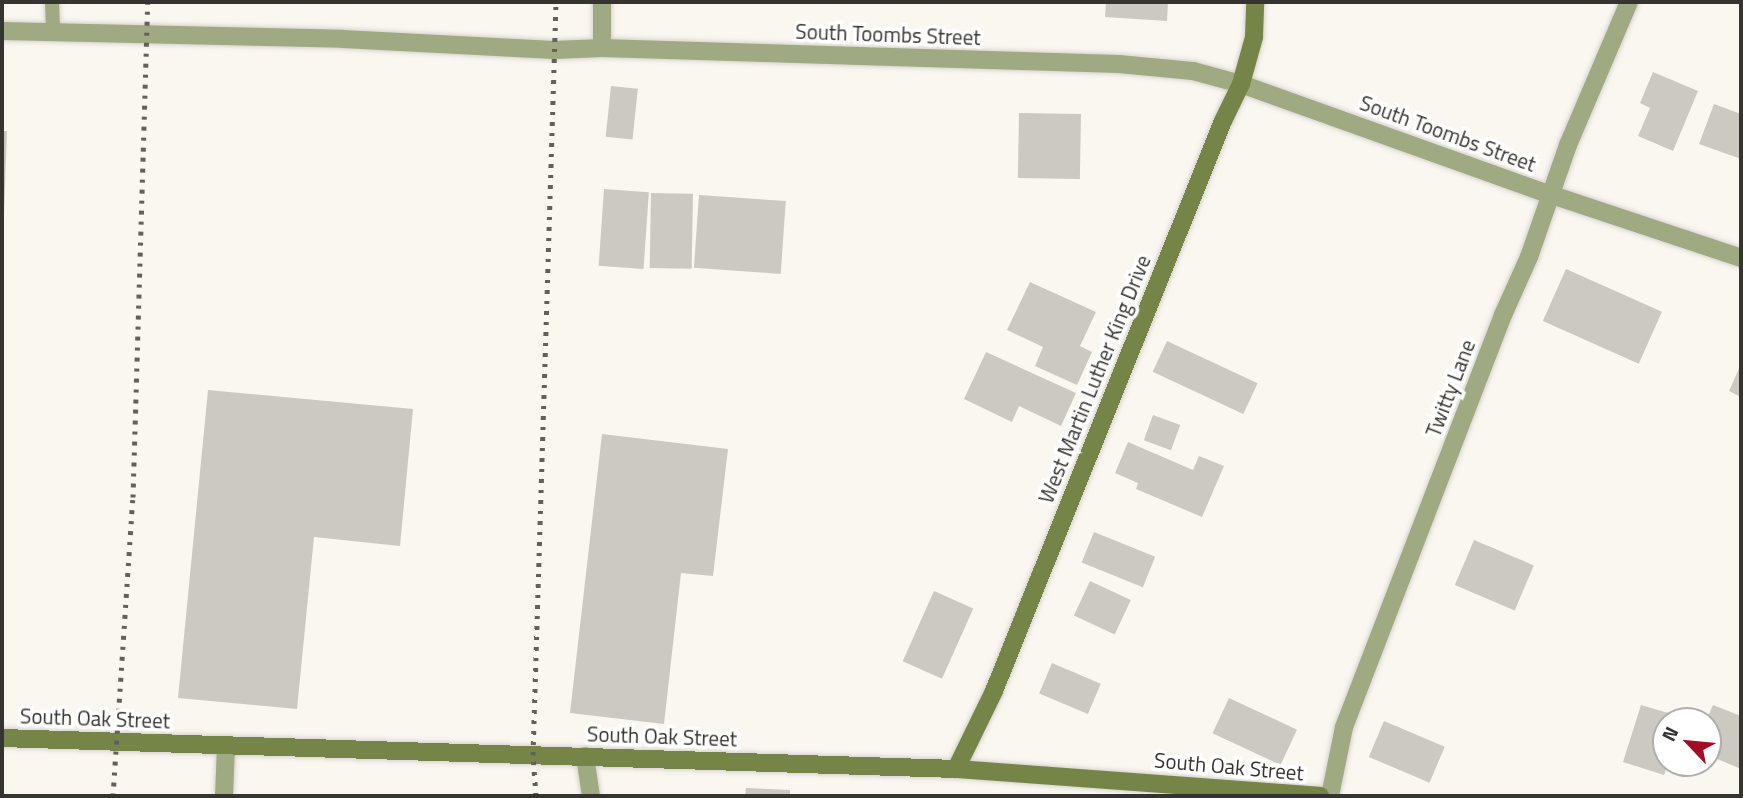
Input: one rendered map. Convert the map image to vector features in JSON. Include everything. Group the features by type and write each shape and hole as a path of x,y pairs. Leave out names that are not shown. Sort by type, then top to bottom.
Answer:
{"main road":[{"name":"West Martin Luther King Drive","path":"956,769 994,691 1223,121 1241,84 1254,37 1255,2"},
{"name":"South Oak Street","path":"2,738 956,769 1320,796"}],"street":[{"path":"602,2 602,48"},
{"name":"Twitty Lane","path":"1330,796 1343,727 1498,327 1529,257 1549,194 1629,2"},
{"name":"South Toombs Street","path":"2,31 343,39 554,50 602,48 1119,64 1194,71 1241,84 1549,194 1741,258"},
{"path":"224,796 226,746"},
{"path":"585,756 591,796"}],"lane":[{"path":"52,2 53,32"}],"building":[{"path":"1106,2 1168,2 1167,21 1105,17"},
{"path":"1653,72 1698,91 1673,151 1638,136 1650,108 1640,103"},
{"path":"611,86 638,89 633,140 606,137"},
{"path":"1714,104 1741,114 1741,159 1699,144"},
{"path":"1019,113 1081,114 1080,179 1018,178"},
{"path":"2,131 7,131 4,214 2,214"},
{"path":"604,189 649,192 644,269 599,266"},
{"path":"651,193 693,194 692,269 650,268"},
{"path":"699,195 786,201 781,274 694,268"},
{"path":"1566,269 1662,312 1639,364 1543,321"},
{"path":"1030,282 1096,312 1080,346 1092,352 1077,385 1035,366 1043,347 1007,330"},
{"path":"1167,341 1258,383 1243,414 1153,372"},
{"path":"986,352 1076,393 1061,426 1019,406 1012,422 964,399"},
{"path":"1741,364 1741,397 1729,391"},
{"path":"208,390 413,409 400,546 314,537 297,709 178,698"},
{"path":"1153,415 1180,425 1171,450 1144,440"},
{"path":"602,434 728,449 713,576 681,573 664,724 570,713"},
{"path":"1128,442 1193,470 1199,456 1224,466 1202,517 1136,489 1138,483 1115,473"},
{"path":"1094,532 1155,557 1143,587 1082,563"},
{"path":"1474,540 1534,565 1515,611 1455,585"},
{"path":"1090,581 1131,600 1115,634 1074,615"},
{"path":"934,591 973,608 942,679 903,661"},
{"path":"1052,663 1101,684 1088,714 1039,693"},
{"path":"1229,698 1297,730 1280,765 1213,733"},
{"path":"1641,705 1652,708 1652,771 1623,762"},
{"path":"1722,709 1741,716 1741,769 1722,761"},
{"path":"1384,721 1445,747 1430,783 1369,757"},
{"path":"746,788 790,790 790,796 745,796"}],"railway":[{"path":"113,796 133,497 148,2"},
{"path":"536,796 533,755 556,2"}]}
